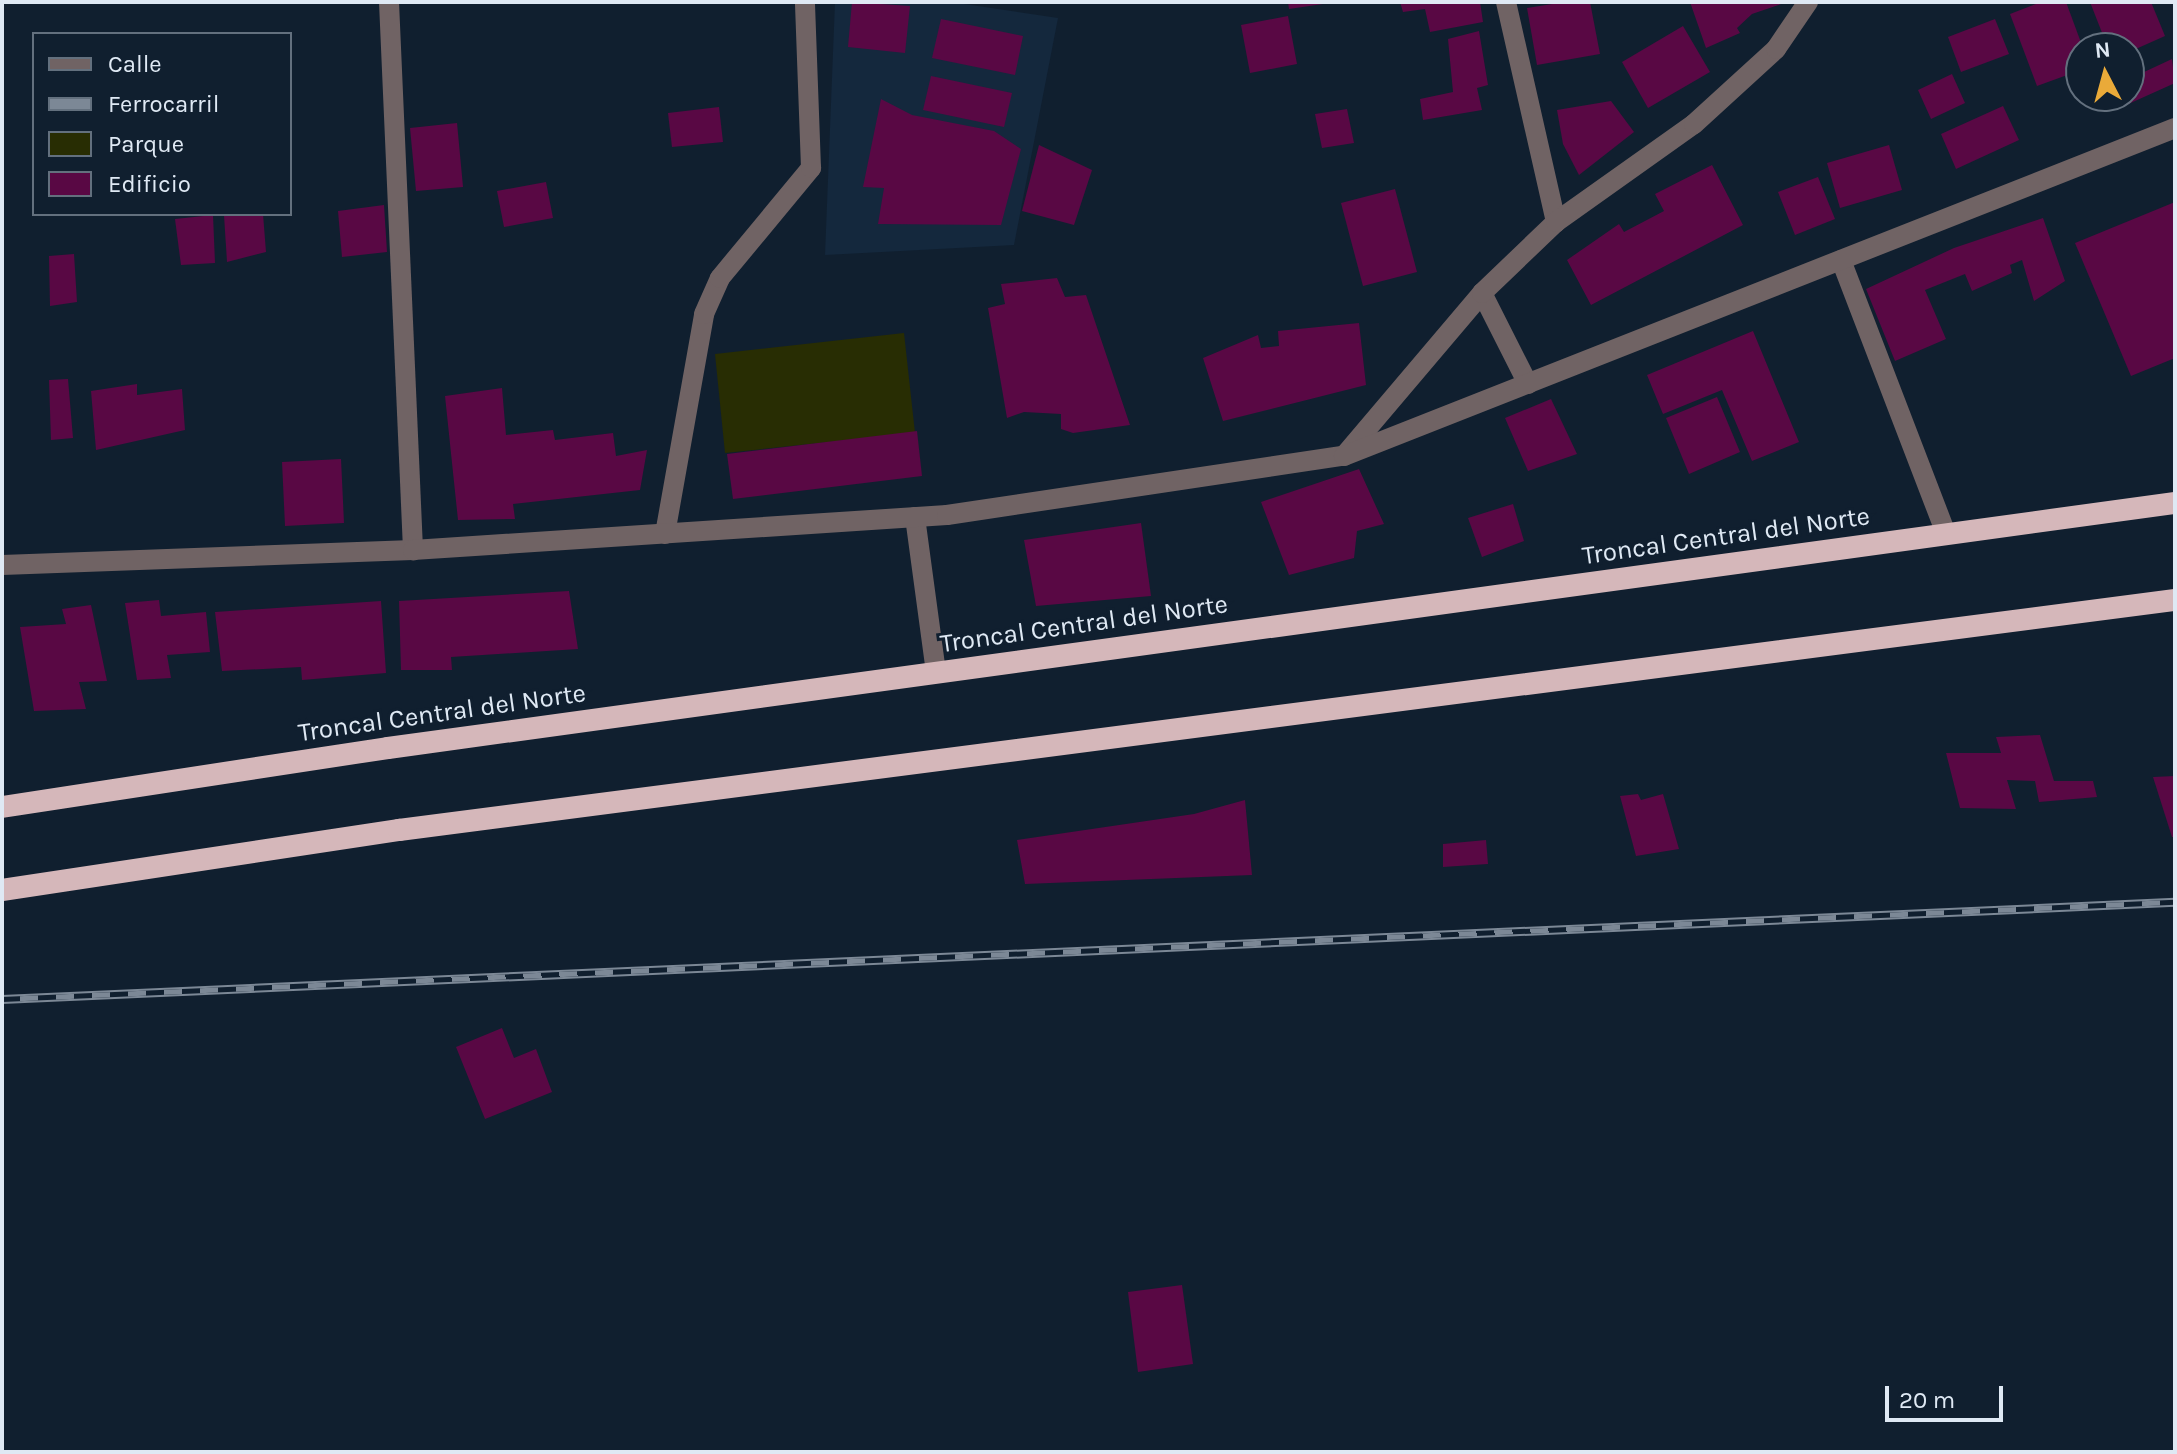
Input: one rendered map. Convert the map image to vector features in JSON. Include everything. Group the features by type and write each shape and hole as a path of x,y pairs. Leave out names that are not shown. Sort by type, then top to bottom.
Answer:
{"highway":[{"name":"Troncal Central del Norte","path":"2,807 936,673 2175,503"},
{"path":"2,890 399,830 2175,600"}],"street":[{"path":"389,2 413,550"},
{"path":"665,534 704,314 720,278 811,168 805,2"},
{"path":"1506,2 1556,222"},
{"path":"1344,456 1482,293 1556,222 1694,124 1776,49 1808,2"},
{"path":"2,565 413,550 915,517 1344,456 2175,128"},
{"path":"1841,260 1946,534"},
{"path":"1482,293 1528,384"},
{"path":"915,517 936,673"}],"shaded area":[{"path":"835,2 951,2 1058,18 1014,245 825,255"}],"green space":[{"path":"904,333 915,433 725,453 715,354"}],"building":[{"path":"852,2 910,6 905,53 848,47"},
{"path":"1288,2 1323,2 1323,4 1289,9"},
{"path":"1400,2 1480,2 1483,22 1430,32 1425,9 1403,12"},
{"path":"1590,2 1600,54 1537,65 1527,8"},
{"path":"1690,2 1787,2 1752,14 1737,28 1740,33 1706,48"},
{"path":"2041,2 2066,2 2077,32 2065,32 2065,76 2037,86 2010,14"},
{"path":"2090,2 2151,2 2165,36 2145,45 2145,32 2102,32"},
{"path":"1288,16 1297,64 1250,73 1241,25"},
{"path":"941,19 1023,36 1015,75 932,58"},
{"path":"1995,19 2009,54 1961,72 1948,37"},
{"path":"1683,26 1710,72 1648,108 1622,62"},
{"path":"1479,31 1488,85 1477,88 1482,110 1423,120 1420,99 1453,92 1448,39"},
{"path":"2172,59 2175,83 2145,97 2145,72"},
{"path":"1952,74 1965,103 1931,119 1918,90"},
{"path":"931,76 1012,93 1004,127 923,110"},
{"path":"881,99 912,115 994,131 1021,149 1001,225 878,224 884,188 863,187"},
{"path":"1611,101 1634,132 1579,175 1563,144 1557,110"},
{"path":"2003,106 2019,140 1956,169 1941,134"},
{"path":"719,107 723,142 672,147 668,113"},
{"path":"1347,109 1354,143 1322,148 1315,114"},
{"path":"457,123 463,187 416,191 410,128"},
{"path":"1039,145 1092,170 1074,225 1022,211"},
{"path":"1889,145 1902,190 1840,208 1827,163"},
{"path":"1712,165 1743,225 1591,305 1567,260 1619,224 1624,232 1664,211 1655,194"},
{"path":"1818,177 1835,219 1795,235 1778,192"},
{"path":"546,182 553,218 504,227 497,191"},
{"path":"1395,189 1417,272 1363,286 1341,203"},
{"path":"2175,202 2175,358 2131,376 2075,243"},
{"path":"384,205 387,252 342,257 338,211"},
{"path":"213,216 215,263 181,265 175,219"},
{"path":"224,216 263,216 266,252 227,262"},
{"path":"2043,218 2065,281 2034,301 2022,260 2010,265 2012,273 1972,291 1965,274 1925,290 1946,339 1895,361 1866,289 1954,248"},
{"path":"74,254 77,302 50,306 49,256"},
{"path":"1057,278 1065,297 1086,295 1130,425 1073,433 1061,429 1061,414 1024,412 1007,418 988,308 1005,304 1001,284"},
{"path":"1359,323 1366,385 1223,421 1203,358 1258,335 1261,348 1279,346 1278,331"},
{"path":"1753,331 1799,442 1752,461 1722,390 1663,414 1647,375"},
{"path":"68,379 73,438 51,440 49,380"},
{"path":"137,384 137,395 182,389 185,430 96,450 91,391"},
{"path":"502,388 506,435 553,430 555,440 613,433 616,456 647,450 640,490 513,504 515,519 458,520 445,396"},
{"path":"1717,397 1740,452 1689,474 1666,418"},
{"path":"1551,399 1577,454 1528,471 1505,418"},
{"path":"917,431 922,476 733,499 727,454"},
{"path":"341,459 344,523 285,526 282,462"},
{"path":"1359,469 1384,524 1357,531 1354,558 1289,575 1261,502"},
{"path":"1513,504 1524,541 1482,557 1468,518"},
{"path":"1141,523 1151,596 1036,606 1024,540"},
{"path":"569,591 578,649 451,657 452,670 401,670 399,601"},
{"path":"159,600 161,616 206,612 210,652 167,655 171,678 137,680 125,603"},
{"path":"381,601 386,673 302,680 301,667 222,671 215,612"},
{"path":"91,605 107,681 79,682 86,709 34,711 20,627 66,624 62,609"},
{"path":"2040,735 2054,781 2093,781 2097,797 2039,802 2035,781 2007,780 2016,809 1960,808 1946,753 2001,753 1996,737"},
{"path":"2175,776 2175,837 2172,837 2153,777"},
{"path":"1638,794 1641,800 1663,794 1679,849 1636,856 1620,796"},
{"path":"1245,800 1252,875 1025,884 1017,840 1194,814"},
{"path":"1486,840 1488,864 1443,867 1443,844"},
{"path":"502,1028 514,1058 536,1049 552,1092 485,1119 456,1047"},
{"path":"1182,1285 1193,1364 1138,1372 1128,1292"}],"railway":[{"path":"2,999 2175,902"}]}
